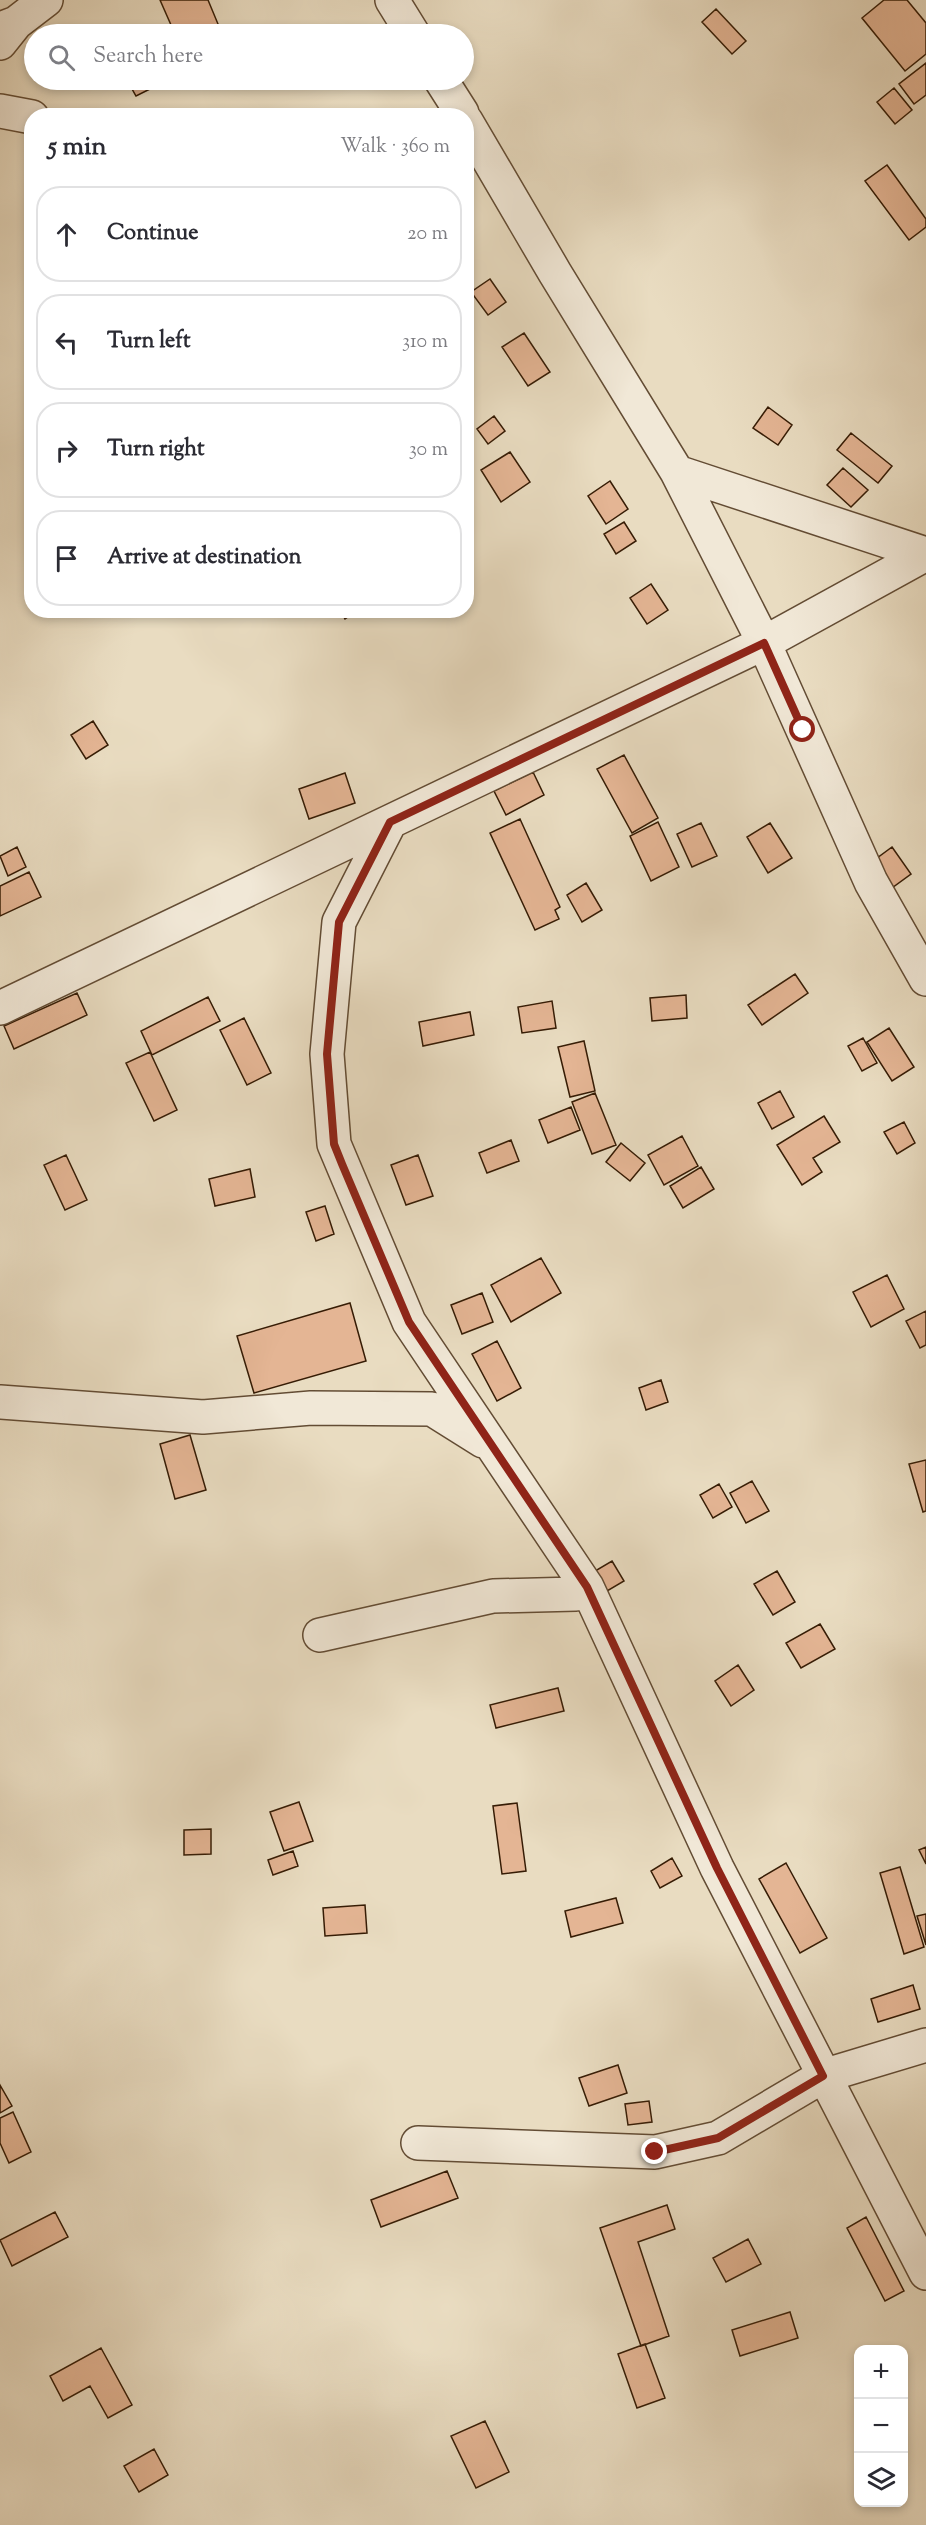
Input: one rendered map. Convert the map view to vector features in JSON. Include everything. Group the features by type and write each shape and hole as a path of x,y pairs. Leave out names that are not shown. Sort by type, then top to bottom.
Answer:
{"street":[{"path":"5,32 46,0"},
{"path":"392,0 407,24"},
{"path":"446,90 455,108"},
{"path":"0,111 24,116"},
{"path":"474,141 677,472 764,643 871,882 926,979"},
{"path":"0,1008 764,643 926,554 677,472"},
{"path":"390,822 339,922 327,1054 334,1144 409,1322 587,1587 717,1868 926,2273"},
{"path":"0,1402 203,1417 311,1408 432,1409 491,1445"},
{"path":"320,1635 493,1596 576,1594 587,1587"},
{"path":"418,2144 655,2152 718,2138 823,2076 926,2044"}],"building":[{"path":"160,0 208,0 218,24 171,24"},
{"path":"884,0 907,0 926,23 926,54 905,71 862,18"},
{"path":"716,9 746,41 732,54 702,22"},
{"path":"926,63 926,95 914,104 899,84"},
{"path":"894,88 912,110 895,124 877,102"},
{"path":"133,90 148,90 136,96"},
{"path":"887,165 926,219 926,227 909,240 865,181"},
{"path":"490,279 506,302 488,315 474,296 474,290"},
{"path":"524,333 550,372 528,386 502,347"},
{"path":"768,407 792,425 778,445 753,428"},
{"path":"494,416 505,431 488,444 477,429"},
{"path":"851,433 892,466 878,483 837,450"},
{"path":"510,452 530,482 501,502 481,470"},
{"path":"843,468 868,490 851,507 827,485"},
{"path":"610,481 628,509 606,524 588,496"},
{"path":"624,522 636,541 616,554 604,534"},
{"path":"651,584 668,610 647,624 630,598"},
{"path":"93,721 108,745 86,759 71,735"},
{"path":"624,755 658,818 632,833 597,769"},
{"path":"533,772 544,795 506,815 494,791"},
{"path":"345,773 355,803 309,819 299,789"},
{"path":"520,819 560,907 555,910 559,919 535,930 490,833"},
{"path":"658,822 679,867 651,881 630,836"},
{"path":"701,823 717,856 692,867 677,834"},
{"path":"770,823 792,858 768,873 747,837"},
{"path":"17,847 26,867 8,876 0,856"},
{"path":"892,847 911,874 885,893 865,867"},
{"path":"29,872 41,897 0,916 0,886"},
{"path":"586,883 602,910 582,922 567,895"},
{"path":"795,974 808,993 762,1025 748,1005"},
{"path":"77,993 87,1015 14,1049 4,1026"},
{"path":"686,995 687,1018 652,1021 650,998"},
{"path":"208,997 220,1021 152,1055 141,1031"},
{"path":"552,1001 556,1028 522,1033 518,1007"},
{"path":"470,1012 474,1035 423,1046 419,1022"},
{"path":"244,1018 271,1073 247,1085 220,1030"},
{"path":"889,1028 914,1067 892,1081 867,1042"},
{"path":"863,1038 877,1063 862,1071 848,1046"},
{"path":"584,1041 595,1091 570,1097 558,1047"},
{"path":"150,1052 177,1110 154,1121 126,1063"},
{"path":"780,1091 794,1117 772,1129 758,1103"},
{"path":"595,1093 616,1145 592,1154 572,1102"},
{"path":"571,1107 580,1130 548,1143 539,1120"},
{"path":"824,1116 840,1142 813,1158 822,1172 802,1185 777,1145"},
{"path":"904,1122 915,1143 897,1154 884,1132"},
{"path":"682,1136 698,1166 664,1185 648,1155"},
{"path":"511,1140 519,1161 487,1173 479,1153"},
{"path":"621,1143 645,1163 630,1181 606,1162"},
{"path":"66,1155 87,1200 65,1210 44,1165"},
{"path":"418,1155 433,1196 406,1205 391,1165"},
{"path":"701,1167 714,1189 683,1208 670,1186"},
{"path":"250,1169 255,1197 215,1206 209,1179"},
{"path":"325,1206 334,1234 316,1241 306,1212"},
{"path":"541,1258 561,1293 511,1322 491,1285"},
{"path":"887,1275 904,1309 871,1327 853,1292"},
{"path":"482,1293 493,1322 462,1334 451,1305"},
{"path":"350,1303 366,1361 254,1393 237,1336"},
{"path":"926,1311 926,1345 920,1348 906,1321"},
{"path":"497,1341 521,1388 497,1401 472,1354"},
{"path":"661,1380 668,1402 646,1410 639,1388"},
{"path":"190,1435 206,1490 175,1499 160,1444"},
{"path":"926,1460 926,1511 923,1512 909,1464"},
{"path":"752,1481 769,1511 746,1523 730,1493"},
{"path":"719,1484 732,1507 713,1518 700,1495"},
{"path":"612,1561 624,1581 602,1594 590,1574"},
{"path":"777,1571 795,1602 773,1615 754,1584"},
{"path":"820,1624 835,1649 801,1668 786,1643"},
{"path":"738,1665 754,1690 731,1706 715,1681"},
{"path":"558,1688 564,1711 496,1728 490,1705"},
{"path":"299,1802 313,1841 284,1851 270,1812"},
{"path":"517,1803 526,1871 502,1874 493,1806"},
{"path":"211,1829 211,1854 184,1855 184,1830"},
{"path":"926,1847 926,1864 919,1850"},
{"path":"293,1851 298,1866 273,1875 268,1860"},
{"path":"672,1858 682,1876 660,1888 651,1871"},
{"path":"786,1863 827,1938 800,1953 759,1879"},
{"path":"900,1867 924,1947 904,1954 880,1873"},
{"path":"616,1898 623,1923 571,1937 565,1911"},
{"path":"365,1905 367,1933 325,1936 323,1908"},
{"path":"926,1914 926,1945 917,1916"},
{"path":"913,1985 920,2009 878,2022 871,1999"},
{"path":"618,2065 627,2093 589,2106 579,2078"},
{"path":"0,2085 12,2106 0,2113"},
{"path":"649,2101 652,2122 628,2125 625,2104"},
{"path":"13,2112 31,2152 9,2163 0,2143 0,2118"},
{"path":"447,2171 458,2198 381,2227 371,2200"},
{"path":"667,2205 675,2229 638,2242 669,2336 641,2346 600,2228"},
{"path":"55,2212 68,2237 12,2266 0,2240"},
{"path":"866,2217 904,2291 885,2301 847,2228"},
{"path":"748,2239 761,2264 726,2282 713,2258"},
{"path":"790,2312 798,2338 740,2356 732,2330"},
{"path":"645,2344 665,2398 637,2408 618,2354"},
{"path":"101,2348 132,2405 108,2418 90,2386 63,2401 50,2376"},
{"path":"485,2421 509,2472 476,2488 451,2436"},
{"path":"154,2449 168,2475 139,2492 124,2466"}],"route":[{"path":"655,2152 718,2138 823,2076 717,1868 587,1587 409,1322 342,1164 334,1144 327,1054 339,922 390,822 764,643 803,730"}]}
